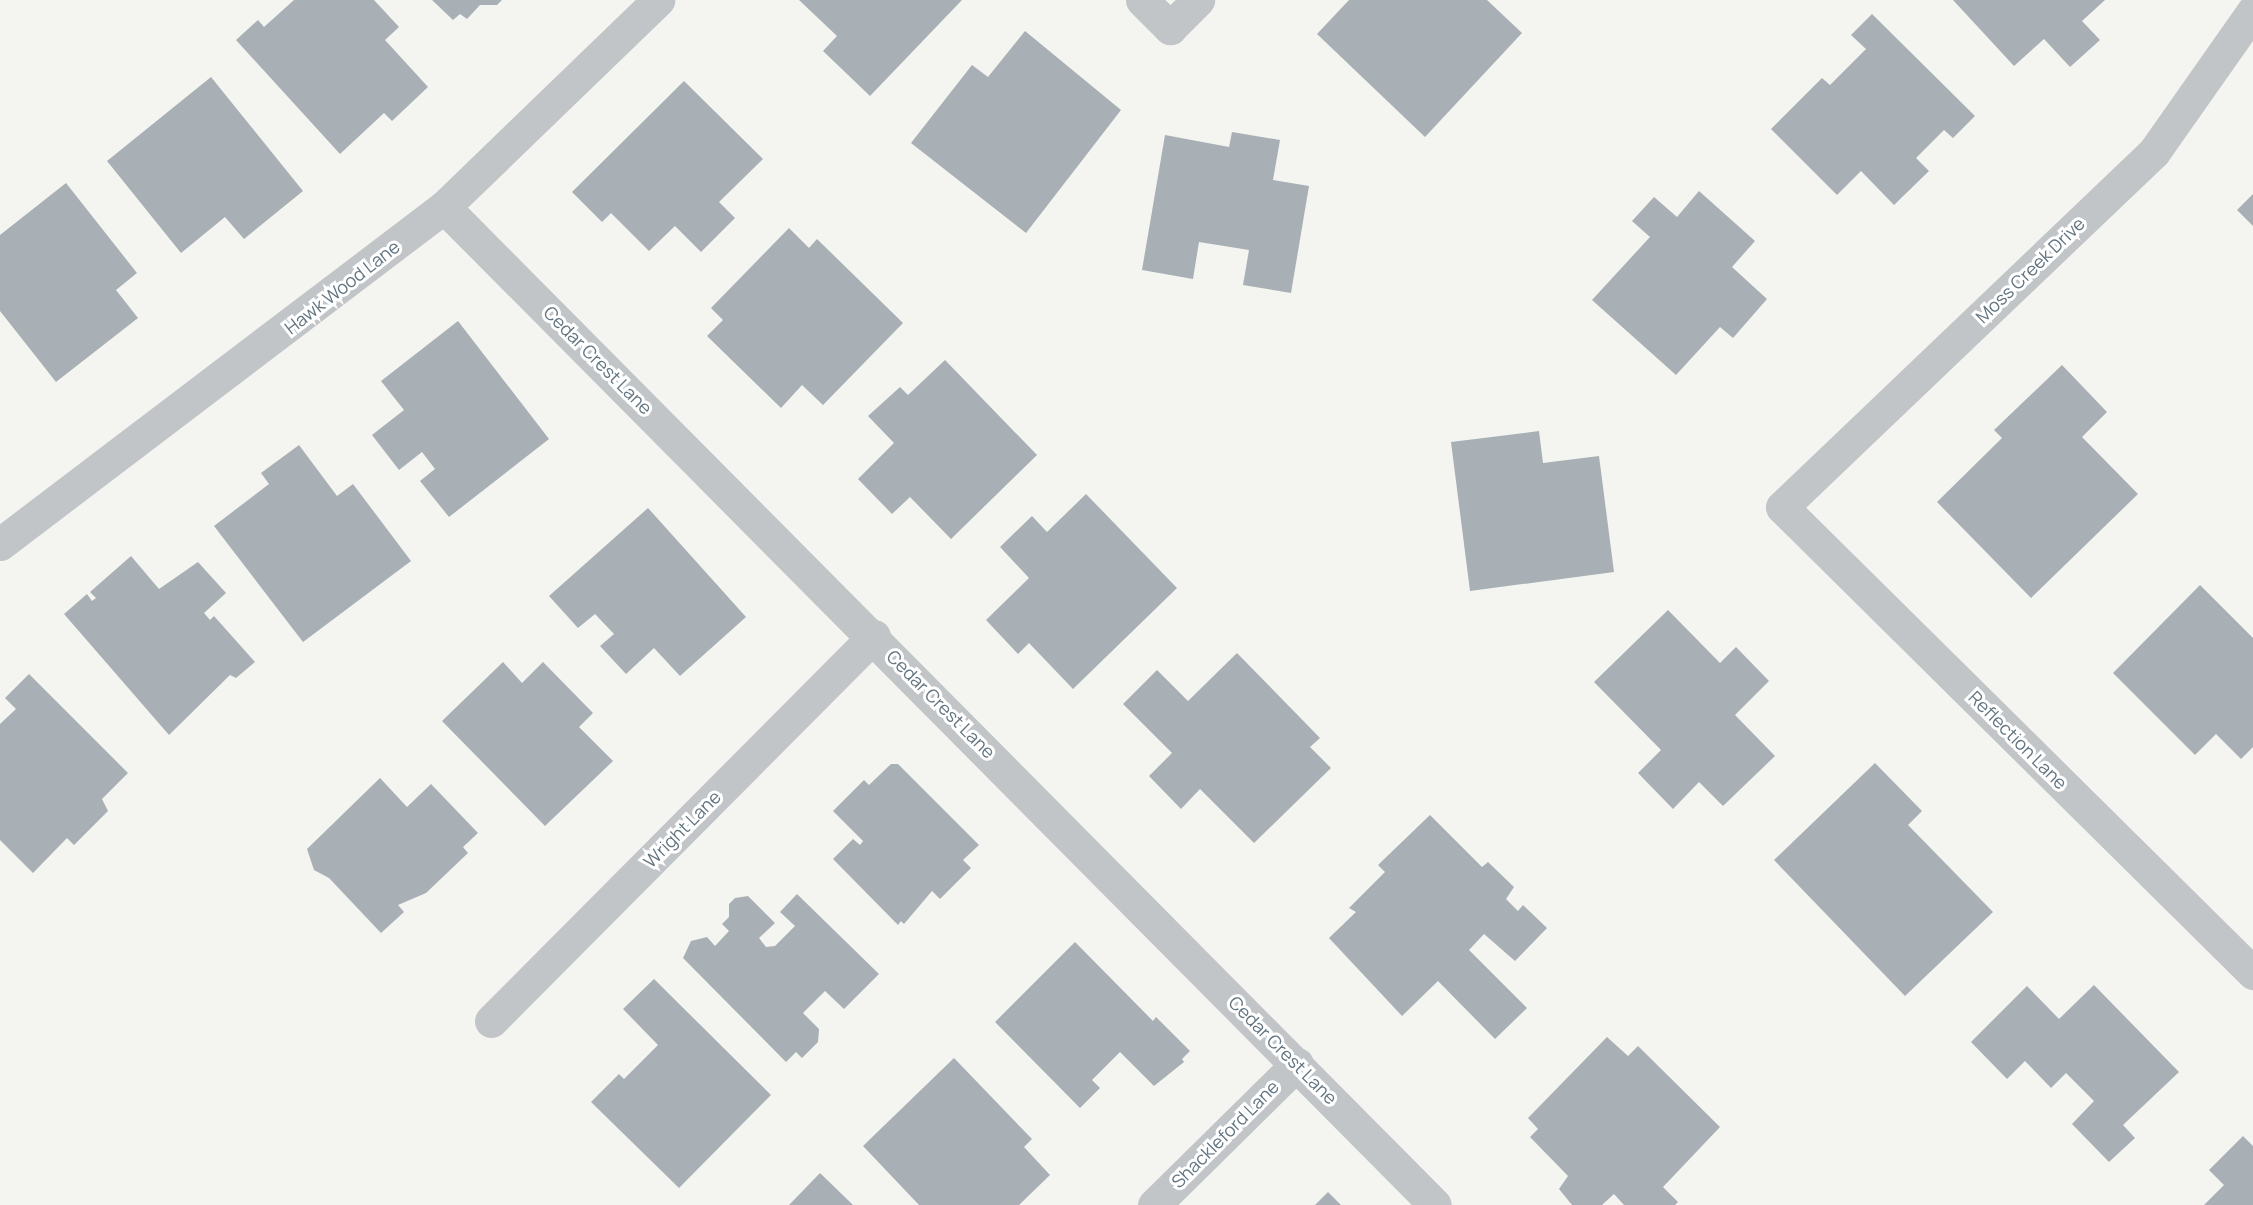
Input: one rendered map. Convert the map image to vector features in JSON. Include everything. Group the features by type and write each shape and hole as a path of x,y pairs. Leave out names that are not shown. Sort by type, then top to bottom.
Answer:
{"street":[{"name":"Hawk Wood Lane","path":"0,544 444,207 658,0"},
{"path":"1142,0 1170,28 1198,0"},
{"name":"Moss Creek Drive","path":"1782,507 2154,152 2253,11"},
{"name":"Cedar Crest Lane","path":"444,207 874,636 1435,1205"},
{"name":"Reflection Lane","path":"1782,507 2253,973"},
{"name":"Wright Lane","path":"491,1021 874,636"},
{"name":"Shackleford Lane","path":"1154,1205 1297,1064"}],"building":[{"path":"294,0 374,0 399,27 385,40 428,87 392,121 384,113 340,154 236,40 258,20 264,27"},
{"path":"432,0 502,0 497,5 480,5 467,19 460,14 453,20"},
{"path":"799,0 962,0 870,96 823,51 837,36"},
{"path":"1349,0 1487,0 1522,33 1425,137 1317,34"},
{"path":"1953,0 2105,0 2082,21 2100,40 2070,67 2044,39 2014,66"},
{"path":"1872,14 1975,116 1953,138 1944,130 1916,158 1929,171 1894,205 1861,171 1837,195 1771,129 1822,78 1830,85 1866,49 1851,35"},
{"path":"1025,31 1121,110 1026,233 911,143 972,65 988,77"},
{"path":"211,77 303,191 244,239 225,217 181,253 107,161"},
{"path":"684,81 763,159 719,202 735,218 701,252 675,226 649,251 611,213 602,222 572,192"},
{"path":"1232,132 1280,140 1273,180 1309,186 1291,293 1243,285 1249,250 1199,242 1193,279 1142,270 1165,135 1229,147"},
{"path":"66,183 137,273 116,290 138,318 56,382 0,311 0,235"},
{"path":"1699,191 1755,241 1732,267 1767,299 1733,338 1720,327 1676,375 1592,300 1650,237 1632,221 1654,197 1677,217"},
{"path":"2253,194 2253,226 2237,210"},
{"path":"789,228 809,248 817,239 903,323 823,405 802,385 781,408 707,336 723,320 711,308"},
{"path":"458,321 549,439 449,517 420,481 435,469 422,452 399,470 372,435 404,410 381,381"},
{"path":"945,360 1037,455 951,539 910,497 892,514 858,479 894,443 868,416 900,387 908,395"},
{"path":"2062,365 2107,412 2082,437 2138,494 2031,598 1937,502 2002,438 1994,430"},
{"path":"1539,431 1543,463 1599,456 1614,572 1470,591 1451,442"},
{"path":"299,445 337,496 353,484 411,561 303,642 214,526 269,484 261,473"},
{"path":"1086,494 1177,588 1073,689 1029,643 1018,654 986,620 1029,578 1000,547 1032,516 1047,532"},
{"path":"648,508 746,617 680,676 654,648 626,674 600,646 614,634 595,614 578,628 549,596"},
{"path":"131,556 159,589 198,562 226,593 204,613 210,620 214,616 255,662 236,678 230,675 169,735 64,614 87,594 92,601 96,598 90,592"},
{"path":"2200,585 2253,638 2253,747 2241,759 2216,734 2195,755 2113,673"},
{"path":"1668,610 1720,663 1736,647 1769,681 1735,715 1775,756 1723,806 1699,782 1673,809 1638,773 1661,750 1594,682"},
{"path":"1237,653 1320,738 1310,747 1331,768 1254,843 1200,789 1181,809 1149,776 1172,753 1123,704 1157,670 1188,701"},
{"path":"503,662 522,683 543,662 593,713 579,727 613,761 545,826 442,721"},
{"path":"29,674 128,773 102,799 108,811 74,845 67,838 33,873 0,840 0,724 16,709 5,698"},
{"path":"1875,763 1922,811 1908,825 1993,912 1905,996 1774,860"},
{"path":"891,764 898,764 979,845 963,860 971,868 940,899 932,891 904,924 901,921 898,925 833,859 853,839 860,845 863,841 833,811 864,780 869,785"},
{"path":"380,778 407,807 431,784 478,833 463,847 468,853 426,893 398,905 404,912 381,933 329,878 314,870 307,849"},
{"path":"1430,815 1482,867 1488,862 1514,887 1506,899 1518,911 1523,905 1547,928 1515,961 1484,934 1469,950 1527,1008 1495,1039 1438,981 1402,1016 1329,938 1356,912 1349,908 1385,872 1378,865"},
{"path":"797,894 879,974 844,1009 825,991 803,1013 819,1029 818,1042 802,1058 796,1052 786,1062 683,958 691,941 707,937 715,946 729,931 722,924 729,917 729,904 735,898 748,896 775,923 759,938 766,947 775,946 795,926 780,912"},
{"path":"1075,942 1153,1021 1156,1017 1190,1051 1182,1059 1184,1062 1154,1086 1120,1052 1092,1080 1100,1088 1080,1108 995,1022"},
{"path":"654,979 771,1095 679,1188 591,1102 619,1074 624,1079 658,1045 623,1009"},
{"path":"2094,985 2179,1072 2123,1125 2135,1138 2109,1162 2072,1124 2094,1101 2066,1073 2051,1088 2025,1061 2007,1079 1971,1042 2027,986 2059,1019"},
{"path":"1607,1037 1628,1056 1638,1046 1720,1127 1663,1187 1678,1202 1675,1205 1624,1205 1614,1194 1602,1205 1572,1205 1559,1189 1568,1176 1530,1137 1538,1129 1528,1118"},
{"path":"954,1058 1032,1139 1024,1147 1050,1175 1019,1205 919,1205 863,1146"},
{"path":"2243,1136 2253,1146 2253,1205 2204,1205 2224,1185 2209,1170"},
{"path":"820,1173 853,1205 789,1205"},
{"path":"1328,1192 1341,1205 1315,1205"}]}
